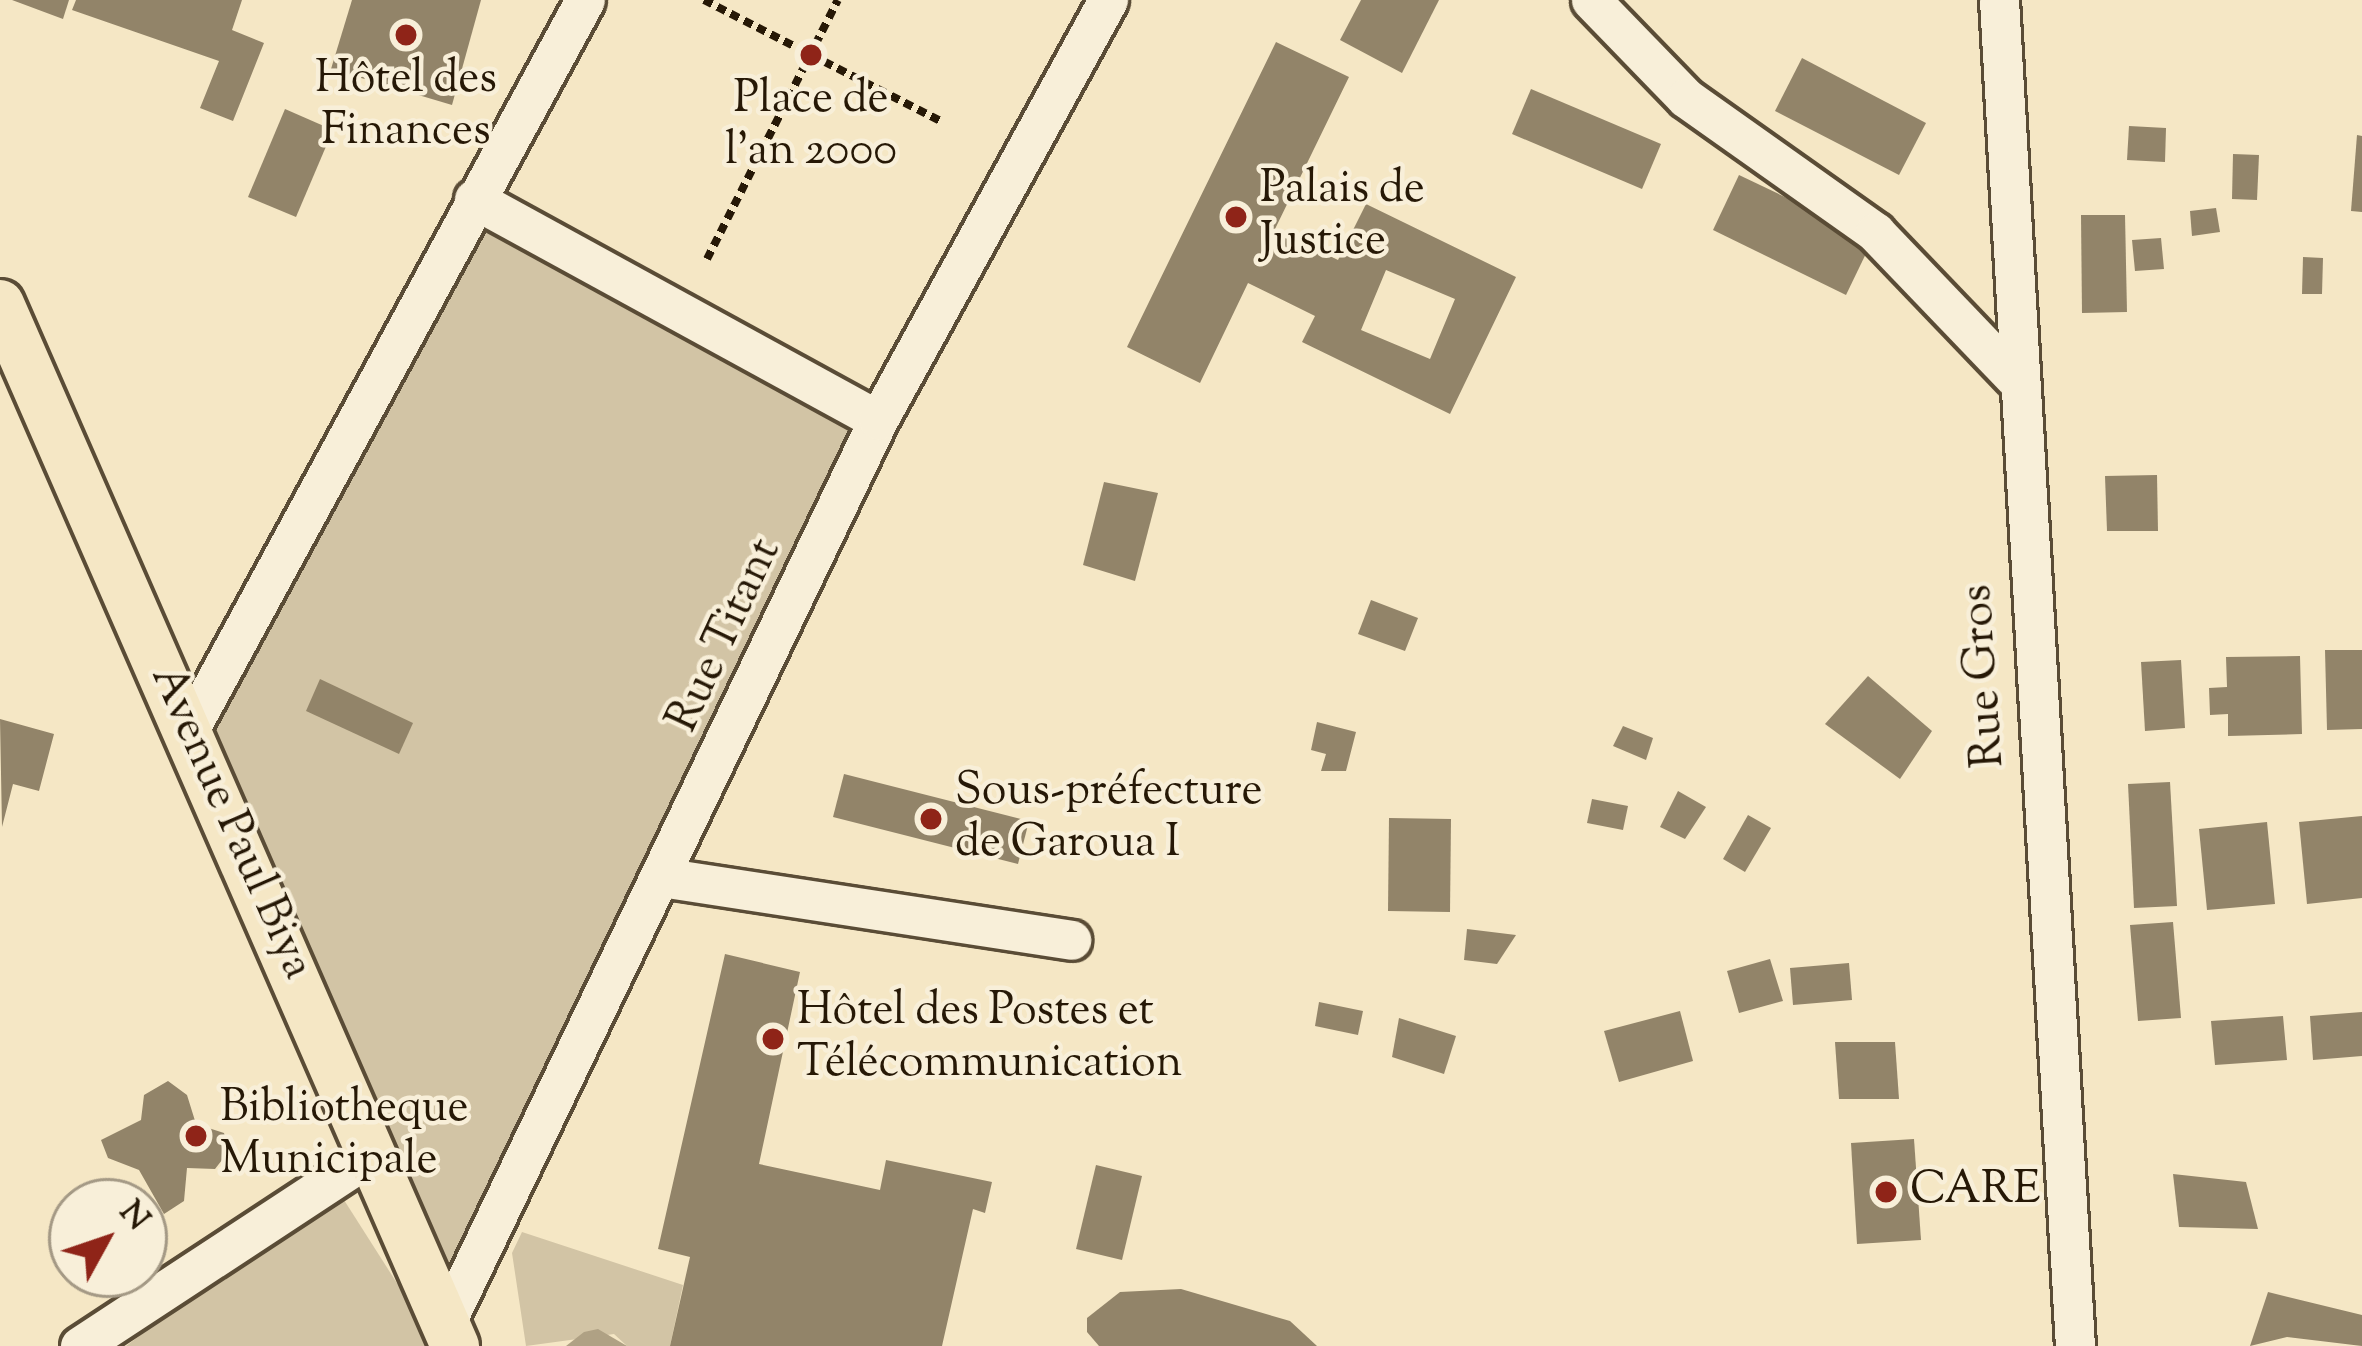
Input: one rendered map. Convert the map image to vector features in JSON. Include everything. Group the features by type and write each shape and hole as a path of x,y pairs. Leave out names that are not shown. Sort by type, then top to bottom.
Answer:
{"main road":[{"name":"Avenue Paul Biya","path":"3,316 190,728 453,1339"}],"street":[{"path":"190,728 585,0"},
{"name":"Rue Titant","path":"453,1339 878,420 1108,0"},
{"path":"1591,0 1686,98 1862,220 2014,377"},
{"name":"Rue Gros","path":"1999,0 2014,377 2075,1346"},
{"path":"474,200 878,420"},
{"path":"667,878 1071,940"},
{"path":"80,1346 374,1154"}],"path":[{"path":"704,0 942,122"},
{"path":"707,260 838,0"}],"shaded area":[{"path":"474,199 878,420 449,1307 190,728"},
{"path":"337,1189 437,1346 126,1346"},
{"path":"522,1232 683,1285 670,1346 627,1346 614,1334 526,1346 512,1253"},
{"path":"598,1329 627,1346 566,1346 584,1332"}],"building":[{"path":"12,0 69,0 63,19"},
{"path":"76,0 242,0 232,30 264,43 233,121 200,108 219,61 72,10"},
{"name":"Hôtel des Finances","path":"352,0 481,0 452,105 331,69"},
{"path":"1361,0 1439,0 1402,73 1340,40"},
{"name":"Palais de Justice","path":"1276,42 1349,77 1275,229 1338,260 1366,204 1516,277 1450,414 1302,342 1315,316 1248,283 1200,383 1127,347","holes":["1386,270 1455,299 1430,359 1361,330"]},
{"path":"1802,58 1926,123 1899,175 1775,111"},
{"path":"1531,89 1661,144 1642,189 1512,134"},
{"path":"285,109 333,130 296,217 248,197"},
{"path":"2129,126 2166,128 2165,162 2127,160"},
{"path":"2357,135 2362,136 2362,212 2351,211"},
{"path":"2233,154 2259,155 2257,200 2232,199"},
{"path":"1739,175 1873,239 1846,295 1713,230"},
{"path":"2216,208 2220,232 2192,236 2190,211"},
{"path":"2081,215 2125,215 2127,312 2082,313"},
{"path":"2161,238 2164,269 2135,271 2132,240"},
{"path":"2303,257 2323,258 2322,294 2302,294"},
{"path":"2157,475 2158,531 2107,531 2105,476"},
{"path":"1104,482 1158,493 1135,581 1083,565"},
{"path":"1371,600 1418,618 1405,651 1358,634"},
{"path":"2325,650 2362,650 2362,729 2327,730"},
{"path":"2300,656 2302,734 2228,736 2228,714 2210,715 2209,688 2227,687 2226,657"},
{"path":"2181,660 2185,728 2145,731 2141,662"},
{"path":"1868,676 1932,731 1900,779 1825,724"},
{"path":"320,679 413,723 399,754 306,711"},
{"path":"0,719 54,734 39,791 13,784 2,827"},
{"path":"1317,722 1356,732 1346,771 1321,771 1326,754 1311,750"},
{"path":"1623,726 1653,738 1646,760 1613,746"},
{"name":"Sous-préfecture de Garoua I","path":"844,774 1029,821 1018,864 833,817"},
{"path":"2170,782 2177,906 2134,908 2128,784"},
{"path":"1678,791 1706,807 1685,839 1660,827"},
{"path":"1592,799 1628,806 1623,830 1587,823"},
{"path":"1748,815 1771,828 1745,872 1723,859"},
{"path":"2362,816 2362,898 2307,904 2299,822"},
{"path":"1389,818 1451,819 1450,912 1388,911"},
{"path":"2267,822 2275,904 2207,910 2199,829"},
{"path":"2173,922 2181,1018 2138,1021 2130,925"},
{"path":"1467,929 1516,935 1497,964 1464,960"},
{"path":"725,954 800,972 759,1164 880,1190 886,1160 992,1182 985,1213 973,1209 942,1346 670,1346 690,1257 658,1249"},
{"path":"1770,959 1783,1001 1739,1013 1727,971"},
{"path":"1849,963 1852,1000 1793,1005 1790,968"},
{"path":"1319,1002 1363,1011 1358,1035 1315,1026"},
{"path":"1680,1011 1693,1061 1619,1082 1604,1031"},
{"path":"2362,1012 2362,1056 2313,1060 2310,1016"},
{"path":"2283,1016 2287,1060 2215,1065 2211,1021"},
{"path":"1399,1018 1456,1036 1444,1074 1392,1057"},
{"path":"1835,1042 1895,1042 1899,1099 1839,1099"},
{"path":"168,1081 187,1095 196,1124 224,1133 229,1151 215,1169 187,1168 184,1201 168,1211 168,1178 144,1178 139,1170 108,1158 101,1140 141,1120 144,1095"},
{"name":"CARE","path":"1914,1139 1921,1240 1857,1244 1851,1143"},
{"path":"1096,1165 1142,1176 1122,1260 1076,1249"},
{"path":"2173,1174 2246,1182 2258,1229 2179,1227"},
{"path":"1181,1289 1290,1321 1317,1346 1099,1346 1087,1332 1087,1318 1120,1292"},
{"path":"2268,1292 2362,1315 2362,1346 2287,1337 2250,1346"}],"place":[{"name":"Hôtel des Finances","path":"406,35"},
{"name":"Place de l'an 2000","path":"811,55"},
{"name":"Palais de Justice","path":"1236,217"},
{"name":"Sous-préfecture de Garoua I","path":"931,819"},
{"name":"Hôtel des Postes et Télécommunication","path":"773,1039"},
{"name":"Bibliotheque Municipale","path":"196,1136"},
{"name":"CARE","path":"1886,1192"}]}
